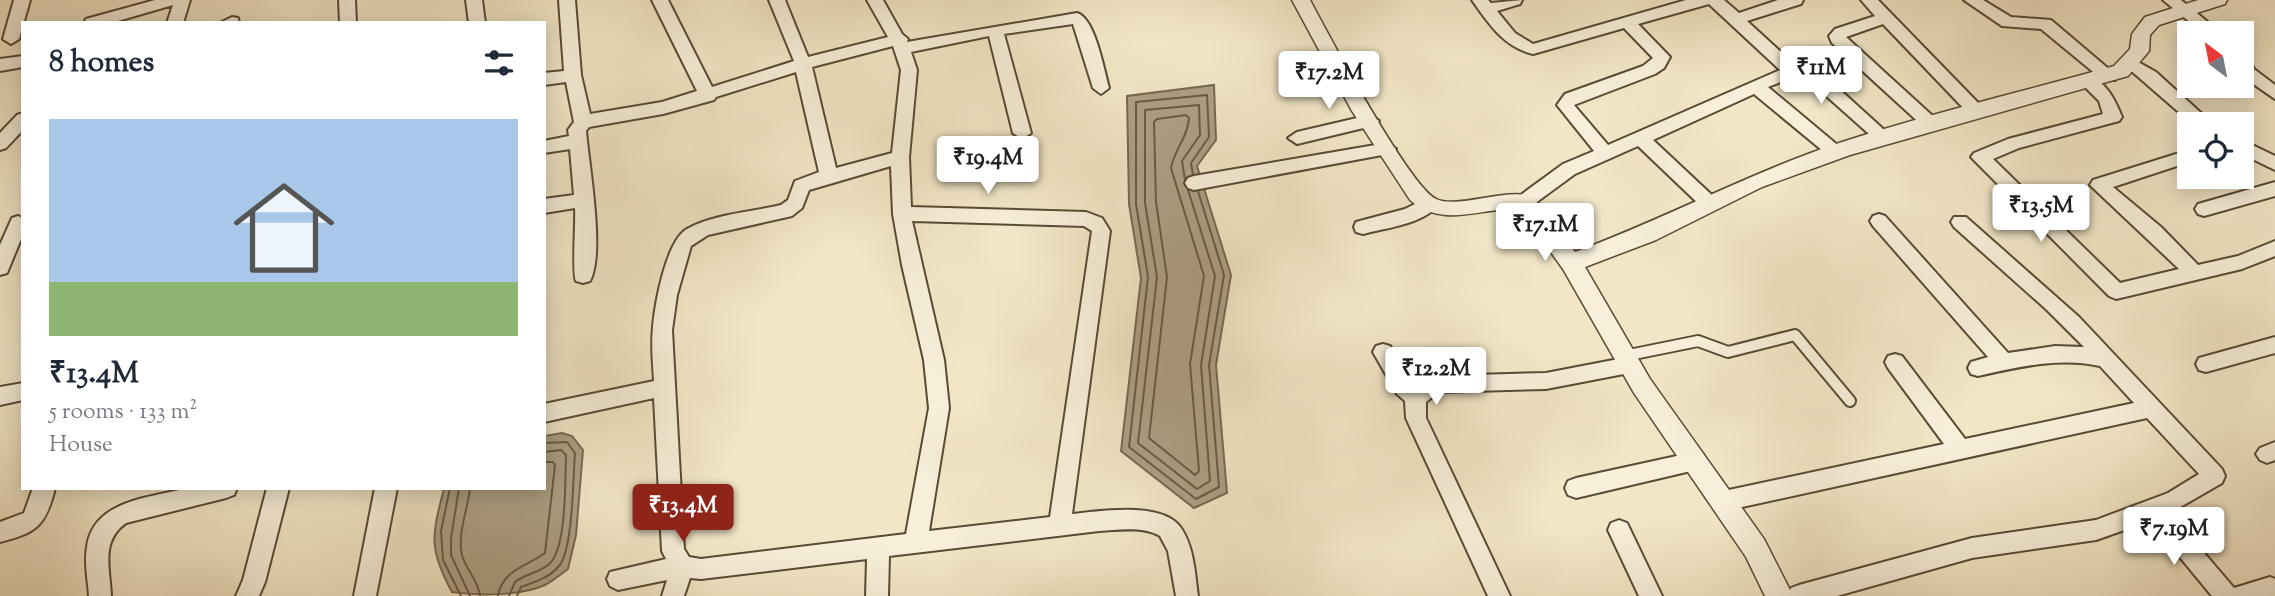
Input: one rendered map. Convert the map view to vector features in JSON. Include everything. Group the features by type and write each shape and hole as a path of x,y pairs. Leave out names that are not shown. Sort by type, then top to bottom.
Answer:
{"street":[{"path":"11,39 22,0"},
{"path":"99,21 173,0"},
{"path":"176,21 182,0"},
{"path":"347,0 348,21"},
{"path":"474,0 477,21"},
{"path":"567,0 580,132 586,255 583,276"},
{"path":"660,0 708,96"},
{"path":"777,0 803,64 829,176"},
{"path":"875,0 901,44 909,71 900,158 902,214 911,265 934,360 939,408 916,543"},
{"path":"1301,0 1411,188 1429,204 1442,208 1515,201 1524,202 1532,209 1571,263 1626,360 1755,548 1779,596"},
{"path":"1484,4 1514,0"},
{"path":"1484,4 1514,41 1523,47 1533,48 1704,0"},
{"path":"1714,0 1791,71"},
{"path":"1736,19 1795,0"},
{"path":"1869,0 1976,111"},
{"path":"1972,0 2008,22 2045,24 2109,76"},
{"path":"1571,263 1648,234 1755,182 1835,152 2109,76 2121,71 2139,51 2141,34 2152,21 2177,5 2218,0"},
{"path":"2177,5 2198,21"},
{"path":"546,146 580,132 708,96 803,64 901,44 1077,18 1082,23 1101,88"},
{"path":"1885,18 1841,33 1837,36 1838,39 1931,124"},
{"path":"1604,152 1565,105 1571,99 1649,70 1658,64 1662,57 1628,22"},
{"path":"995,30 1022,133"},
{"path":"0,65 21,61"},
{"path":"2129,62 2149,74 2190,112"},
{"path":"1524,202 1569,169 1604,152 1698,114 1791,71 1802,69 1810,72 1884,138"},
{"path":"546,79 573,75"},
{"path":"2254,77 2275,93"},
{"path":"2088,82 2106,98 2113,117 2014,143 1979,157 2116,291 2242,262 2275,248"},
{"path":"1756,86 1835,152"},
{"path":"1,141 21,121"},
{"path":"1297,138 1370,121"},
{"path":"1640,138 1710,204"},
{"path":"1194,183 1387,149"},
{"path":"2254,153 2275,164"},
{"path":"673,596 682,566 673,551 662,330 667,295 683,243 691,235 704,229 786,211 796,203 801,186 900,158"},
{"path":"2177,160 2099,185 2154,232 2194,273"},
{"path":"2204,209 2275,189"},
{"path":"546,206 583,200"},
{"path":"1363,227 1411,215 1429,204"},
{"path":"902,214 1086,219 1096,223 1101,231 1060,525"},
{"path":"1879,221 2004,362"},
{"path":"1799,596 1972,548 2096,530 2154,510 2214,475 2069,318 1993,255 1960,222"},
{"path":"0,268 18,223"},
{"path":"2206,364 2275,345"},
{"path":"1383,352 1404,388 1416,398"},
{"path":"1978,368 2055,352 2106,359"},
{"path":"1499,596 1416,418 1416,398 1424,389 1439,384 1546,381 1626,360"},
{"path":"1895,362 1961,450"},
{"path":"546,413 665,387"},
{"path":"0,397 21,392"},
{"path":"1724,501 2151,408"},
{"path":"1576,488 1695,461"},
{"path":"0,532 28,524 37,517 44,490"},
{"path":"100,596 97,540 100,530 108,521 120,515 218,490"},
{"path":"247,596 254,582 277,490"},
{"path":"365,596 386,490"},
{"path":"2154,510 2226,596"},
{"path":"618,579 682,566 701,569 1060,525 1153,520 1169,529 1178,540 1187,596"},
{"path":"1619,530 1651,596"},
{"path":"877,596 878,548"},
{"path":"2241,596 2270,588 2275,594"}],"lane":[{"path":"1626,360 1698,341 1728,352 1795,335 1850,401"}],"water":[{"path":"1214,85 1216,140 1197,166 1231,275 1216,365 1227,493 1194,508 1121,451 1141,278 1129,204 1127,96"},
{"path":"562,433 572,436 583,450 576,535 568,569 535,589 487,594 452,592 439,564 434,541 444,490 546,490 546,436"}]}
